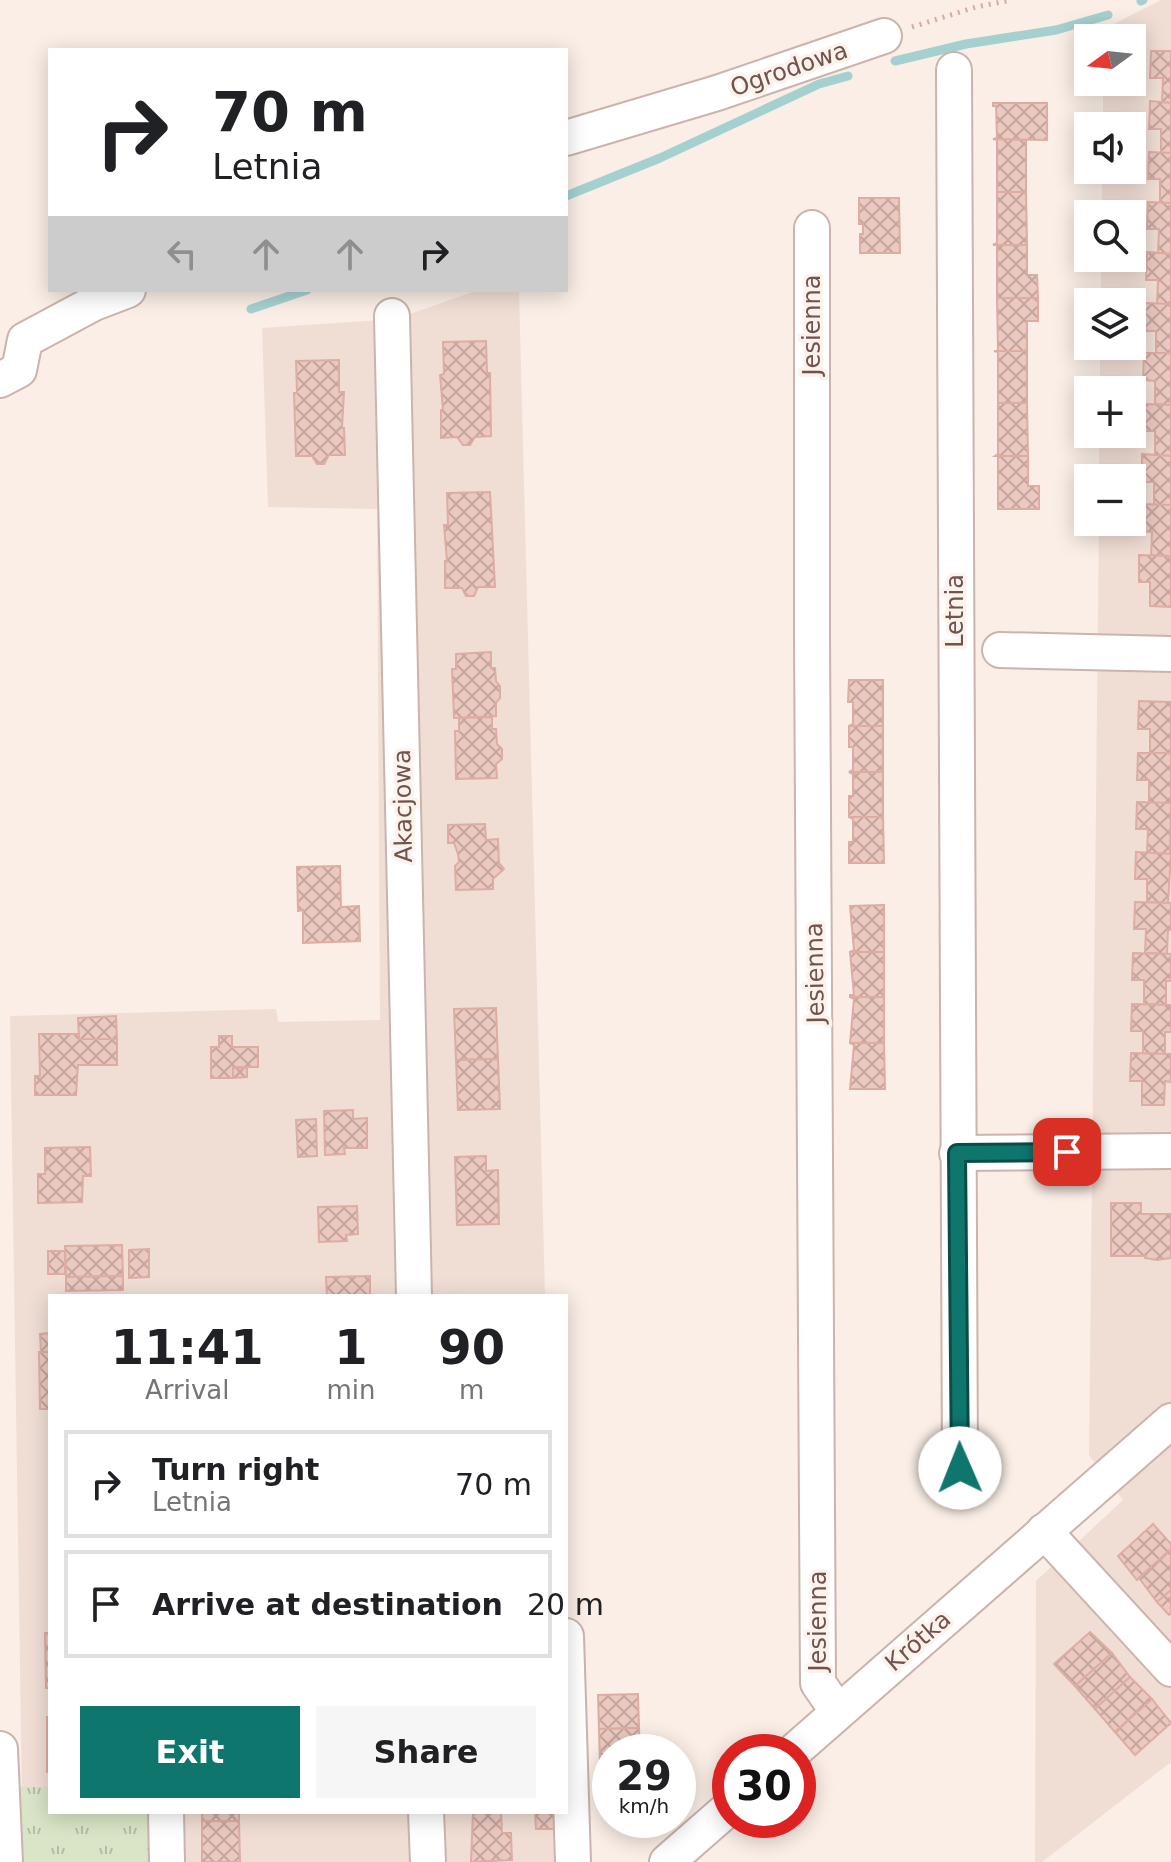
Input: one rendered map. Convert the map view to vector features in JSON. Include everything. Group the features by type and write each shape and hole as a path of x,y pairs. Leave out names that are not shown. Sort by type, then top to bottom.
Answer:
{"street":[{"name":"Ogrodowa","path":"568,137 717,93 884,36"},
{"name":"Letnia","path":"954,70 960,1468"},
{"name":"Jesienna","path":"812,228 818,1683 838,1712"},
{"path":"0,380 19,370 25,340 94,303 123,292"},
{"name":"Akacjowa","path":"392,316 414,1294"},
{"path":"1000,650 1171,654"},
{"path":"957,1153 1171,1151"},
{"name":"Krótka","path":"813,1734 1171,1421"},
{"path":"1044,1531 1171,1669"},
{"path":"568,1701 573,1862"},
{"path":"0,1749 5,1862"},
{"path":"166,1814 167,1862"},
{"path":"426,1814 428,1862"},
{"path":"667,1862 712,1823"}],"path":[{"path":"884,36 976,7 1012,0"}],"shaded area":[{"path":"1161,0 1171,0 1171,1762 1042,1862 1035,1862 1036,1581 1123,1500 1089,1455 1099,536 1146,536 1146,464 1099,464 1099,448 1146,448 1146,376 1100,376 1100,360 1146,360 1146,288 1101,288 1101,272 1146,272 1146,200 1102,200 1102,184 1146,184 1146,112 1103,112 1103,96 1146,96 1146,24 1114,24"},
{"path":"472,292 519,292 545,1294 48,1294 48,1814 559,1814 560,1862 23,1862 10,1016 276,1009 278,1022 380,1020 377,509 268,507 262,328 396,319"}],"green space":[{"path":"20,1787 48,1787 48,1814 150,1814 151,1862 22,1862"}],"building":[{"path":"1151,51 1171,51 1171,103 1162,102 1163,78 1150,78"},
{"path":"1150,101 1171,103 1171,153 1161,153 1161,129 1149,129"},
{"path":"993,103 1047,103 1047,140 993,139 997,138 996,106"},
{"path":"993,139 1026,140 1026,192 997,192 997,140"},
{"path":"1149,152 1171,153 1171,203 1160,203 1160,179 1148,179"},
{"path":"997,192 1026,192 1027,245 993,245 997,243"},
{"path":"859,198 899,198 900,253 860,253 863,224 859,224"},
{"path":"1148,202 1171,203 1171,254 1158,253 1159,229 1147,229"},
{"path":"997,245 1027,245 1027,275 1037,275 1038,298 997,298"},
{"path":"1147,252 1171,254 1171,304 1157,304 1158,280 1146,280"},
{"path":"997,298 1038,298 1038,321 1027,321 1027,351 998,351"},
{"path":"1146,303 1171,304 1171,353 1156,353 1156,331 1146,331"},
{"path":"486,341 491,436 475,437 470,445 463,445 457,437 441,438 443,342"},
{"path":"994,351 1027,351 1027,403 998,403 998,352"},
{"path":"1146,353 1171,353 1171,405 1155,404 1155,381 1146,380 1143,376"},
{"path":"339,360 339,392 344,392 342,428 345,455 329,455 324,464 317,464 312,456 296,456 296,361"},
{"path":"998,403 1027,403 1028,456 995,456 998,454"},
{"path":"1146,404 1171,405 1171,456 1155,455 1155,431 1146,431"},
{"path":"1142,454 1171,456 1171,505 1154,505 1154,482 1146,482 1146,464 1142,464"},
{"path":"998,456 1028,456 1028,486 1039,486 1039,509 998,509"},
{"path":"490,492 495,587 478,587 474,596 466,596 462,588 445,588 447,493"},
{"path":"1146,504 1171,505 1171,556 1151,555 1152,532 1146,532"},
{"path":"1139,555 1171,556 1171,607 1150,606 1150,582 1139,582"},
{"path":"491,652 491,668 495,668 496,681 500,686 496,716 454,718 452,669 456,669 456,654"},
{"path":"849,680 883,680 883,726 849,726 853,724 853,702 848,702"},
{"path":"1139,701 1171,702 1171,753 1150,753 1150,729 1138,729"},
{"path":"492,717 492,729 496,729 497,744 502,749 502,759 496,764 497,778 456,779 455,731 459,731 459,718"},
{"path":"849,726 883,726 883,772 849,772 853,770 853,747 849,747"},
{"path":"1138,753 1171,753 1171,803 1149,803 1149,780 1137,780"},
{"path":"849,772 883,772 883,817 849,817 853,774"},
{"path":"1137,802 1171,803 1170,854 1147,853 1148,829 1136,829"},
{"path":"849,817 883,817 884,863 849,863 853,819"},
{"path":"485,824 486,840 498,839 499,863 504,869 493,879 493,889 456,890 455,866 459,862 454,843 448,843 448,825"},
{"path":"1136,852 1171,854 1168,903 1147,902 1147,879 1135,879"},
{"path":"340,866 341,907 359,906 360,941 303,943 303,910 298,911 297,867"},
{"path":"1135,902 1171,903 1167,954 1145,953 1146,929 1134,929"},
{"path":"884,905 884,952 850,952 854,950 850,906"},
{"path":"850,952 884,952 884,997 850,997 854,995"},
{"path":"1133,953 1171,954 1171,981 1166,981 1166,1005 1144,1004 1144,980 1132,980"},
{"path":"850,997 884,997 884,1043 850,1043 854,999"},
{"path":"1132,1004 1171,1005 1171,1032 1165,1032 1165,1054 1143,1054 1143,1031 1131,1031"},
{"path":"496,1008 498,1059 456,1060 454,1009"},
{"path":"116,1016 117,1039 79,1039 78,1018"},
{"path":"39,1034 79,1034 79,1039 117,1039 117,1065 78,1065 76,1095 35,1095 35,1076 40,1076"},
{"path":"219,1036 232,1036 232,1047 258,1047 258,1067 233,1067 233,1078 211,1078 211,1047 219,1047"},
{"path":"850,1043 884,1043 885,1089 850,1089 854,1045"},
{"path":"1131,1053 1171,1054 1171,1082 1165,1081 1164,1105 1142,1105 1142,1081 1130,1081"},
{"path":"498,1059 500,1109 458,1110 456,1060"},
{"path":"233,1068 247,1068 247,1077 233,1078"},
{"path":"353,1110 353,1119 367,1118 367,1148 344,1148 345,1154 325,1155 324,1111"},
{"path":"316,1119 317,1156 298,1157 296,1120"},
{"path":"90,1147 91,1176 83,1176 82,1202 38,1203 38,1174 45,1174 45,1148"},
{"path":"486,1156 486,1171 498,1170 499,1224 457,1225 455,1157"},
{"path":"1111,1203 1141,1203 1141,1214 1171,1214 1171,1258 1157,1260 1146,1256 1111,1256"},
{"path":"357,1206 358,1234 346,1235 347,1241 319,1242 318,1207"},
{"path":"122,1245 123,1276 66,1277 65,1246"},
{"path":"149,1249 149,1277 129,1278 129,1250"},
{"path":"48,1251 65,1251 65,1274 48,1274"},
{"path":"123,1276 123,1290 66,1291 66,1277"},
{"path":"370,1276 370,1294 327,1294 326,1277"},
{"path":"48,1333 48,1352 41,1352 40,1334"},
{"path":"39,1352 48,1352 48,1409 40,1409"},
{"path":"1153,1524 1171,1544 1171,1549 1137,1580 1118,1556"},
{"path":"1171,1549 1171,1590 1157,1602 1139,1578"},
{"path":"1171,1590 1171,1614 1169,1615 1157,1602"},
{"path":"1090,1632 1112,1653 1075,1686 1054,1664"},
{"path":"45,1633 48,1633 48,1688"},
{"path":"1112,1653 1130,1677 1095,1709 1075,1686"},
{"path":"1130,1677 1152,1699 1115,1732 1095,1709"},
{"path":"638,1694 639,1728 599,1729 598,1695"},
{"path":"1152,1699 1171,1723 1135,1755 1115,1732"},
{"path":"47,1717 48,1717 48,1772"},
{"path":"639,1728 639,1734 599,1734 599,1729"},
{"path":"202,1814 239,1814 239,1821 202,1821"},
{"path":"473,1814 501,1814 502,1833 511,1833 512,1860 471,1862"},
{"path":"535,1814 554,1814 555,1829 536,1829"},
{"path":"202,1821 239,1821 240,1862 202,1862"}],"waterway":[{"path":"895,61 966,44 1056,30 1108,15"},
{"path":"568,195 660,158 819,84 848,76"},
{"path":"251,309 301,292"}],"route":[{"path":"960,1468 957,1153 1067,1152"}]}
